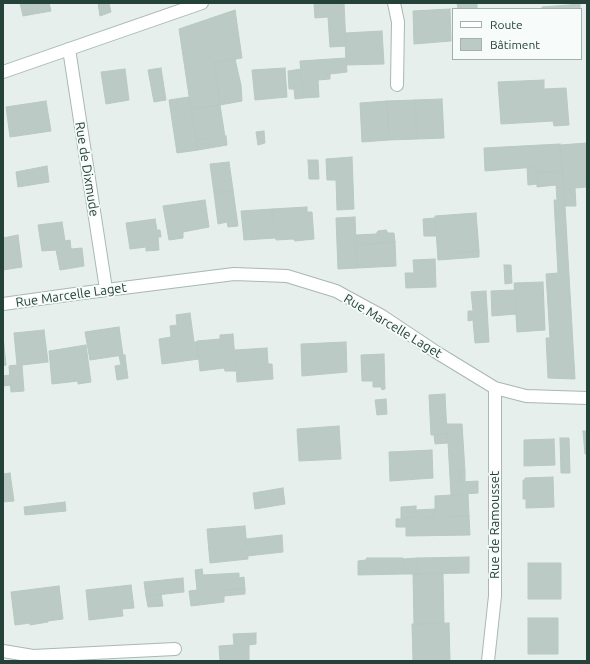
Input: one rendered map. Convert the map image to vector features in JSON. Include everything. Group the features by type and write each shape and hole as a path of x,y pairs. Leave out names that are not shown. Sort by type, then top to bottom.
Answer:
{"street":[{"path":"3,72 202,3"},
{"path":"394,3 398,22 397,85"},
{"name":"Rue de Dixmude","path":"69,49 106,290"},
{"name":"Rue Marcelle Laget","path":"3,304 234,274 287,276 336,291 382,316 496,388 526,396 587,398"},
{"name":"Rue de Ramousset","path":"488,661 495,596 496,388"},
{"path":"3,651 33,656 175,649"}],"building":[{"path":"20,3 49,3 51,11 23,16"},
{"path":"98,3 109,3 111,12 100,16"},
{"path":"314,3 344,3 346,46 330,47 328,17 315,18"},
{"path":"457,3 477,3 477,8 458,8"},
{"path":"580,4 580,8 542,7"},
{"path":"450,9 451,41 414,44 413,11"},
{"path":"235,10 242,58 214,63 220,105 191,109 179,29"},
{"path":"382,31 384,64 346,65 345,33"},
{"path":"346,58 347,72 330,74 330,79 318,80 319,97 303,98 300,61"},
{"path":"235,59 241,85 242,101 220,105 214,63"},
{"path":"161,68 166,100 154,102 148,70"},
{"path":"285,68 287,97 255,100 252,70"},
{"path":"125,69 129,100 106,104 101,72"},
{"path":"301,69 303,98 295,99 294,89 289,89 288,71"},
{"path":"544,80 544,89 566,88 569,125 554,126 553,121 501,124 498,82"},
{"path":"189,97 198,150 177,153 169,100"},
{"path":"442,99 444,138 417,139 415,100"},
{"path":"415,100 417,139 389,140 387,101"},
{"path":"46,101 51,131 10,137 6,107"},
{"path":"387,101 389,140 362,142 360,103"},
{"path":"220,105 225,137 196,140 191,109"},
{"path":"264,131 265,143 258,145 256,132"},
{"path":"226,136 227,145 198,150 196,140"},
{"path":"587,143 587,187 575,188 576,206 565,206 560,145"},
{"path":"560,144 562,171 537,173 536,167 485,171 484,148"},
{"path":"352,157 354,209 337,210 336,180 327,180 326,159"},
{"path":"308,160 318,160 319,179 309,179"},
{"path":"229,162 233,190 214,193 210,164"},
{"path":"47,166 49,182 18,187 16,172"},
{"path":"527,167 536,167 537,184 528,185"},
{"path":"562,171 575,379 548,378 546,338 550,338 546,274 558,273 554,200 557,200 556,185 537,187 537,173"},
{"path":"233,190 238,226 228,227 227,222 218,224 214,193"},
{"path":"205,200 209,227 183,232 183,238 169,240 163,206"},
{"path":"307,207 307,212 312,212 314,239 295,241 293,239 276,240 272,209"},
{"path":"272,209 275,238 244,240 241,211"},
{"path":"476,213 479,251 452,253 452,259 438,260 435,216"},
{"path":"355,217 357,268 338,269 336,218"},
{"path":"435,218 436,236 424,236 423,219"},
{"path":"155,219 157,230 160,230 161,237 158,237 159,250 146,251 146,247 130,249 126,223"},
{"path":"62,222 65,241 70,240 71,249 82,248 84,266 60,270 56,250 42,251 38,225"},
{"path":"386,230 388,233 394,233 395,242 356,245 356,235 376,234 378,231"},
{"path":"18,235 22,267 3,270 3,238"},
{"path":"395,242 396,266 357,268 356,245"},
{"path":"479,251 479,257 452,259 452,253"},
{"path":"435,259 436,287 406,288 405,273 414,273 413,260"},
{"path":"504,265 511,265 512,283 505,284"},
{"path":"543,282 545,330 517,332 514,283"},
{"path":"515,290 516,314 492,316 491,291"},
{"path":"486,291 489,342 475,343 473,320 468,321 468,311 473,311 471,292"},
{"path":"190,313 194,342 197,342 199,359 162,364 159,339 171,337 170,326 177,325 176,315"},
{"path":"119,327 123,355 90,360 85,332"},
{"path":"44,330 48,362 22,365 24,391 11,392 9,366 17,365 14,333"},
{"path":"233,334 236,371 225,371 224,368 200,371 197,341 220,339 220,335"},
{"path":"3,336 6,365 3,366"},
{"path":"346,342 347,372 302,376 301,344"},
{"path":"86,345 91,382 78,384 78,381 52,384 49,351"},
{"path":"267,348 268,364 272,364 273,379 237,382 235,350"},
{"path":"384,354 385,389 382,390 381,387 373,387 373,381 362,381 361,355"},
{"path":"125,355 126,364 121,365 119,356"},
{"path":"126,364 128,378 117,380 115,366"},
{"path":"10,375 11,385 3,386 3,376"},
{"path":"445,394 447,434 431,435 429,395"},
{"path":"386,399 387,414 377,415 375,400"},
{"path":"447,424 462,424 465,471 460,471 461,482 478,481 478,493 451,495"},
{"path":"339,426 341,459 299,461 297,429"},
{"path":"583,431 587,431 587,454 585,454"},
{"path":"447,434 448,443 435,444 434,435"},
{"path":"560,438 569,438 570,473 561,473"},
{"path":"554,439 555,465 524,466 524,440"},
{"path":"432,450 433,478 390,481 389,452"},
{"path":"460,471 465,471 465,481 461,482"},
{"path":"10,473 14,501 3,502 3,474"},
{"path":"553,477 554,507 526,508 526,499 523,499 523,480 525,480 525,478"},
{"path":"283,488 285,504 255,509 253,493"},
{"path":"468,494 469,516 435,517 435,496"},
{"path":"65,502 66,511 25,515 24,507"},
{"path":"416,506 416,518 401,518 401,507"},
{"path":"435,509 435,517 416,518 416,510"},
{"path":"469,516 470,535 406,536 406,527 396,527 396,519"},
{"path":"245,526 248,559 210,563 207,529"},
{"path":"282,535 283,552 247,556 246,539"},
{"path":"469,557 469,573 417,574 417,558"},
{"path":"367,558 403,558 403,574 358,575 358,561 366,560"},
{"path":"417,558 417,574 403,574 403,559"},
{"path":"528,563 561,563 561,599 528,599"},
{"path":"202,569 203,575 239,573 239,578 244,577 245,589 224,590 224,602 191,606 189,591 197,590 195,570"},
{"path":"443,573 444,623 414,624 413,574"},
{"path":"183,578 184,592 146,596 144,582"},
{"path":"131,585 134,608 122,609 123,616 89,620 86,590"},
{"path":"59,586 63,619 30,625 30,623 15,625 11,592"},
{"path":"245,589 245,594 224,596 224,590"},
{"path":"161,594 163,606 148,607 146,596"},
{"path":"528,618 558,618 558,654 528,654"},
{"path":"449,623 450,661 413,661 412,624"},
{"path":"256,633 256,644 249,645 249,661 220,661 219,646 234,645 233,634"}]}
